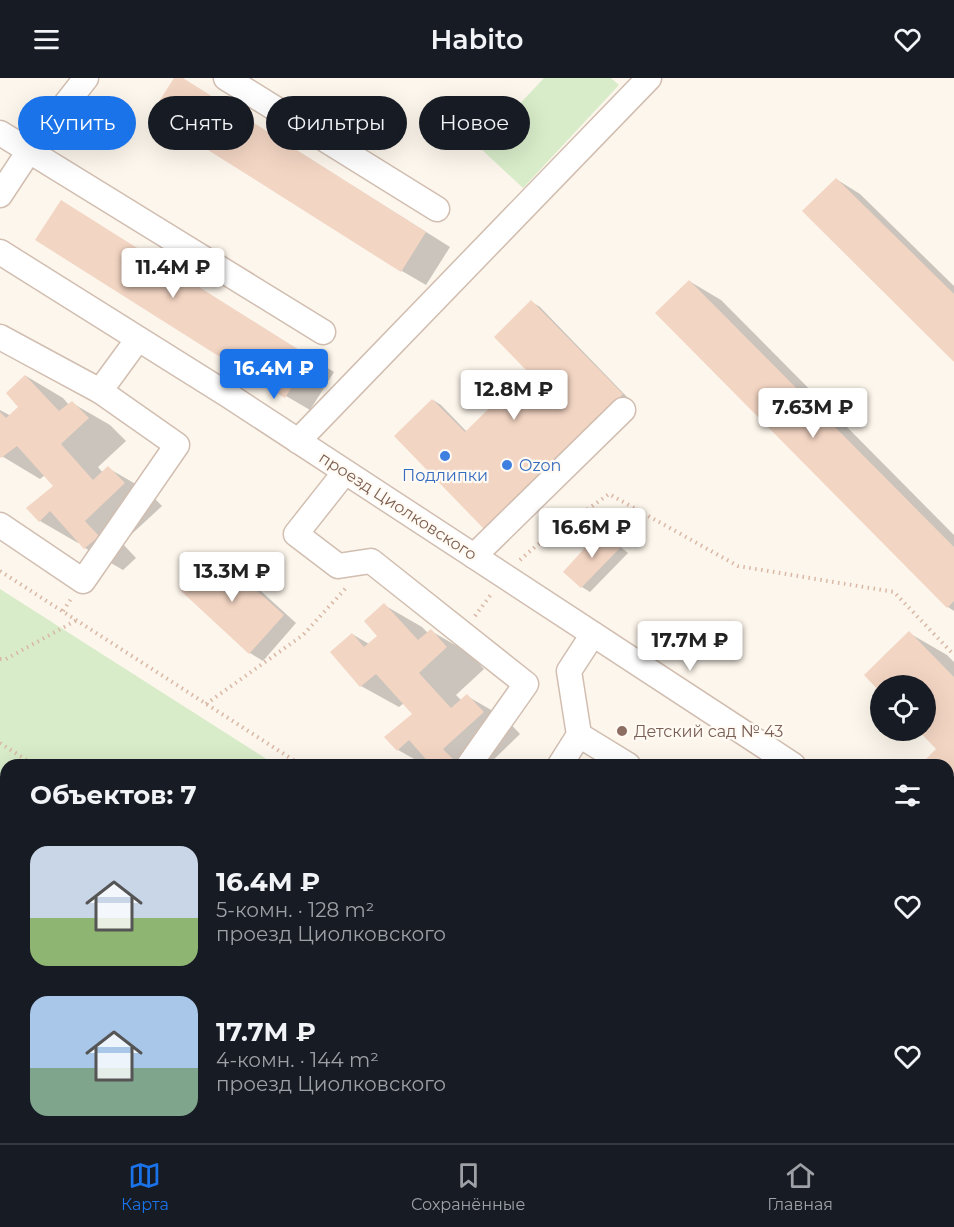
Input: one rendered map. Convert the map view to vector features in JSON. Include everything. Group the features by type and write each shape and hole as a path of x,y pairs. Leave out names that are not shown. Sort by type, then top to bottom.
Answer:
{"street":[{"path":"72,96 86,78"},
{"path":"226,78 437,209"},
{"path":"298,441 649,78"},
{"path":"0,133 18,144"},
{"path":"0,195 28,150 323,332"},
{"name":"проезд Циолковского","path":"0,252 298,441 784,759"},
{"path":"0,337 100,391 177,446 83,581 0,525"},
{"path":"100,391 138,339"},
{"path":"474,556 623,411"},
{"path":"345,472 296,534 338,566 371,561 526,684 473,759"},
{"path":"564,759 579,735 569,671 593,634"},
{"path":"579,735 618,759"}],"path":[{"path":"463,634 504,576 536,546 609,494 738,566 894,592 954,655"},
{"path":"206,704 303,635 371,561"},
{"path":"0,571 292,759"},
{"path":"0,659 6,658 77,620"},
{"path":"0,743 25,759"}],"green space":[{"path":"544,78 611,78 619,85 523,188 482,150 530,150 530,96 527,96"},
{"path":"0,589 267,759 0,759"}],"building":[{"path":"174,78 183,78 211,96 162,96"},
{"path":"254,123 266,131 266,150 297,150 426,232 401,272 208,150 254,150"},
{"path":"836,178 954,294 954,362 802,211"},
{"path":"61,200 310,357 285,398 35,240"},
{"path":"689,280 954,547 954,601 947,608 655,313"},
{"path":"531,300 623,394 484,529 394,436 432,399 465,432 527,371 494,337"},
{"path":"25,375 59,411 72,401 89,418 61,444 93,480 108,466 125,483 85,521 99,536 84,549 50,511 39,522 26,508 53,486 17,446 0,457 0,412 6,418 18,407 6,393"},
{"path":"601,530 621,547 581,588 563,572"},
{"path":"215,553 284,615 249,654 181,591"},
{"path":"384,603 418,640 431,629 447,647 419,673 451,708 467,694 484,712 443,749 453,759 426,759 409,740 397,751 384,737 412,714 376,674 360,687 330,652 352,633 364,647 377,636 364,621"},
{"path":"909,631 954,677 954,759 926,759 936,749 928,741 936,741 936,675 870,675 870,681 864,675"}],"place":[{"name":"Подлипки","path":"445,456"},
{"name":"Ozon","path":"507,465"},
{"name":"Детский сад № 43","path":"622,731"}]}
